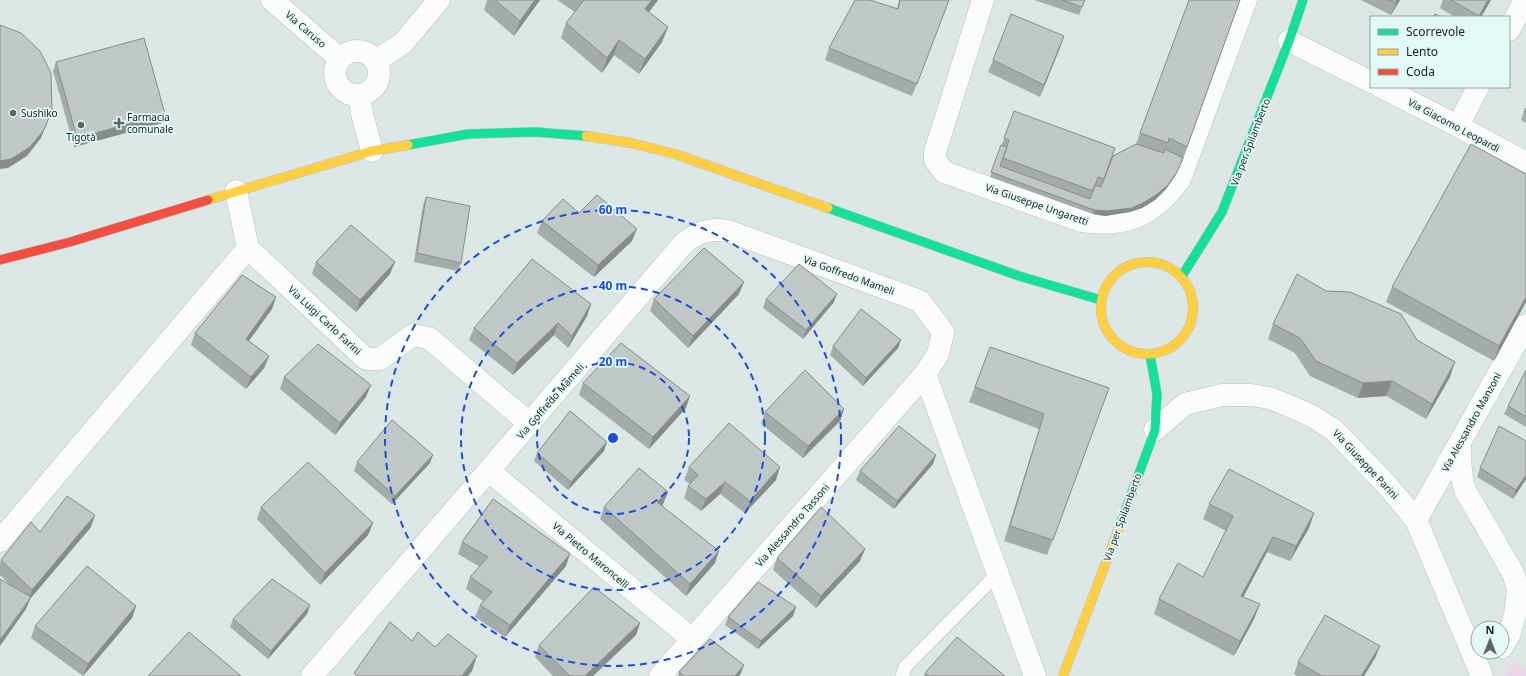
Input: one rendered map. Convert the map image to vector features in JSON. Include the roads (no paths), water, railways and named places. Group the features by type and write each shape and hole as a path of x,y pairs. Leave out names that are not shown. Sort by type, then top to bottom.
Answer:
{"main road":[{"name":"Via per Spilamberto","path":"1182,276 1222,212 1289,41 1303,0"},
{"path":"0,260 70,242 372,151 468,134 536,132 593,137 631,143 675,154 1019,276 1101,300"},
{"path":"1151,261 1168,266 1182,276 1190,289 1194,303 1193,318 1188,332 1178,344 1165,351 1150,355 1136,354 1123,348 1112,339 1105,327 1101,314 1101,300 1107,284 1119,271 1134,263 1151,261"},
{"name":"Via per Spilamberto","path":"1063,676 1155,430 1157,394 1150,355"}],"street":[{"name":"Via Caruso","path":"272,0 340,59"},
{"path":"376,60 403,43 439,0"},
{"name":"Via Giuseppe Ungaretti","path":"983,0 935,152 935,160 944,172 1081,221 1098,224 1119,223 1138,216 1155,207 1180,179 1246,0"},
{"path":"1510,28 1525,0"},
{"path":"1289,41 1370,82"},
{"path":"352,51 365,52 376,60 380,75 378,82 373,89 367,93 360,95 347,93 338,83 335,71 340,59 352,51"},
{"name":"Via Giacomo Leopardi","path":"1382,88 1458,126 1526,163"},
{"path":"1458,126 1477,88"},
{"path":"360,95 362,114 372,151"},
{"path":"0,541 248,248 236,191"},
{"name":"Via Goffredo Mameli","path":"312,676 684,243 694,236 704,231 716,229 728,231 920,301"},
{"name":"Via Luigi Carlo Farini","path":"248,248 366,359 380,359 413,335 429,338 530,424"},
{"name":"Via Alessandro Tassoni","path":"660,676 925,374 938,354 943,332 920,301"},
{"name":"Via Alessandro Manzoni","path":"1416,520 1526,325"},
{"path":"925,374 1035,676"},
{"name":"Via Giuseppe Parini","path":"1155,430 1185,404 1222,395 1251,395 1269,398 1312,416 1334,430 1387,485 1416,520 1483,676"},
{"path":"1460,443 1460,467 1465,490 1522,588 1510,632"},
{"name":"Via Pietro Maroncelli","path":"489,471 692,639"},
{"name":"Via Giuseppe Parini","path":"1483,676 1494,660"}],"lane":[{"path":"902,676 905,667 998,573"}],"place":[{"name":"Sushiko","path":"13,113"},
{"name":"Farmacia comunale","path":"119,123"},
{"name":"Tigotà","path":"81,125"}]}
